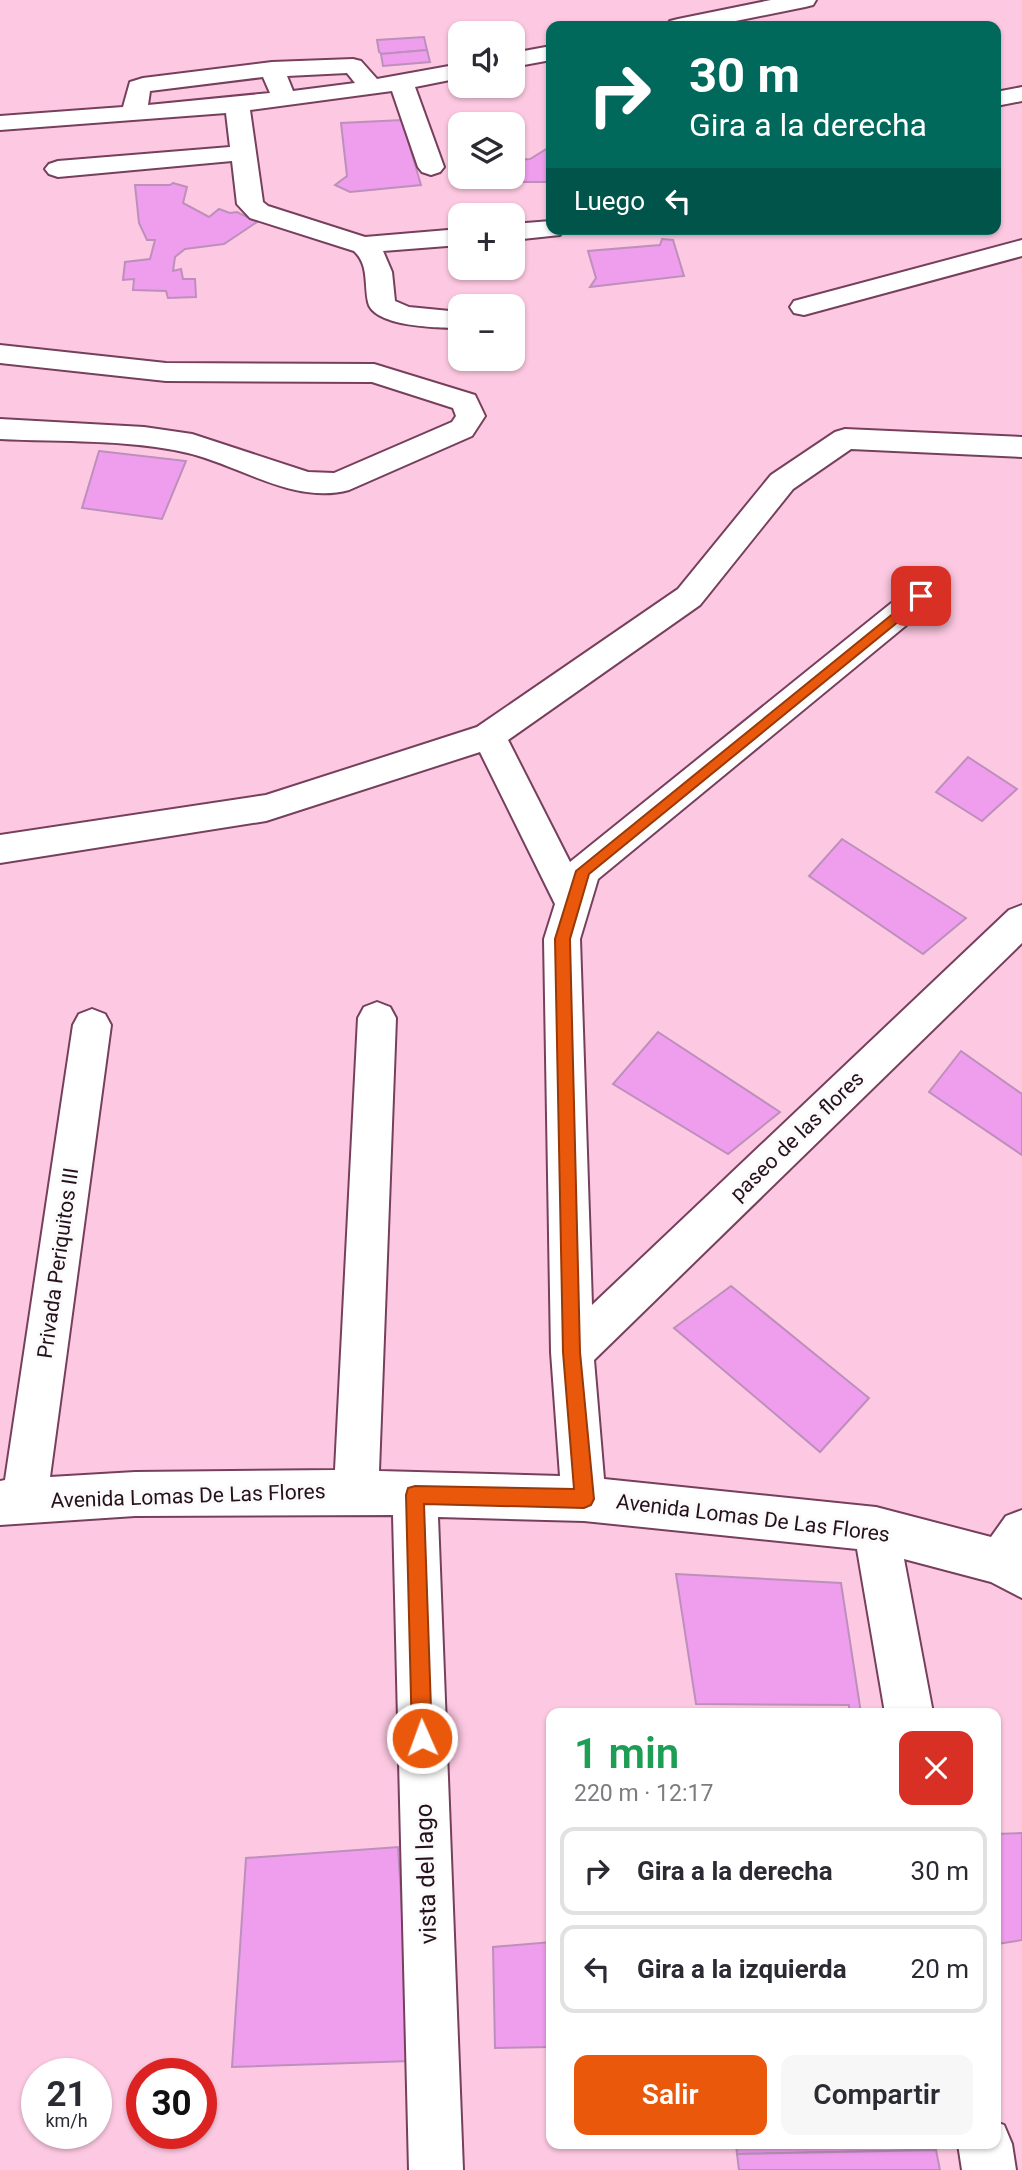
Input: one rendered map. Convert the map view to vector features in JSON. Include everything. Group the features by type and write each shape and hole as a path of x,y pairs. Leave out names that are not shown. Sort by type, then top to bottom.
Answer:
{"street":[{"path":"702,21 804,0"},
{"path":"525,58 546,54"},
{"path":"134,113 139,87 143,85 272,69 353,66 372,88"},
{"path":"272,69 284,99"},
{"path":"0,123 284,99 372,88 448,73"},
{"path":"402,83 431,167"},
{"path":"1001,98 1022,94"},
{"path":"237,103 250,204 259,212 363,245 373,252 378,265 382,305 404,316 448,319"},
{"path":"58,169 243,153"},
{"path":"525,231 546,229"},
{"path":"363,245 448,238"},
{"path":"804,307 1022,248"},
{"path":"0,354 166,372 374,373 465,402 471,416 462,429 338,483 306,482 191,444 144,437 0,429"},
{"path":"0,849 266,808 489,736 688,597 782,482 845,439 1022,447"},
{"path":"584,1499 572,1352 562,939 583,871 921,596"},
{"path":"489,736 573,904"},
{"name":"paseo de las flores","path":"572,1352 1022,920"},
{"path":"356,1492 377,1018"},
{"name":"Privada Periquitos III","path":"12,1502 92,1025"},
{"name":"Avenida Lomas De Las Flores","path":"12,1502 135,1494 356,1492 584,1499 876,1530 1015,1556"},
{"name":"vista del lago","path":"415,1495 436,2170"},
{"path":"876,1530 908,1708"},
{"path":"986,2149 989,2170"}],"building":[{"path":"424,37 427,50 382,54 379,52 377,40"},
{"path":"427,50 430,62 383,66 381,54"},
{"path":"402,120 421,185 350,192 335,185 347,176 341,123"},
{"path":"546,149 546,182 525,182 525,159"},
{"path":"173,183 187,187 183,203 209,217 219,209 230,213 237,212 257,222 224,244 185,249 175,257 173,271 181,269 183,279 195,279 196,297 168,298 166,291 133,290 134,279 123,280 125,262 150,259 155,240 147,240 139,223 135,185"},
{"path":"662,239 673,240 684,276 590,287 596,278 588,251 660,245"},
{"path":"99,451 186,461 162,519 82,508"},
{"path":"968,757 1017,789 982,821 936,792"},
{"path":"842,839 966,918 923,954 809,876"},
{"path":"658,1032 780,1112 728,1154 613,1084"},
{"path":"961,1051 1022,1094 1022,1155 929,1092"},
{"path":"731,1286 869,1398 820,1452 674,1328"},
{"path":"676,1574 841,1583 860,1708 849,1708 849,1705 696,1704"},
{"path":"1022,1833 1022,1940 1001,1943 1001,1834"},
{"path":"398,1847 411,2061 232,2067 246,1858"},
{"path":"546,1942 546,2047 495,2048 493,1947"},
{"path":"736,2149 936,2150 737,2154"},
{"path":"936,2150 940,2170 739,2170 737,2154"}],"route":[{"path":"422,1738 415,1495 584,1499 572,1352 562,939 583,871 921,596"}]}
